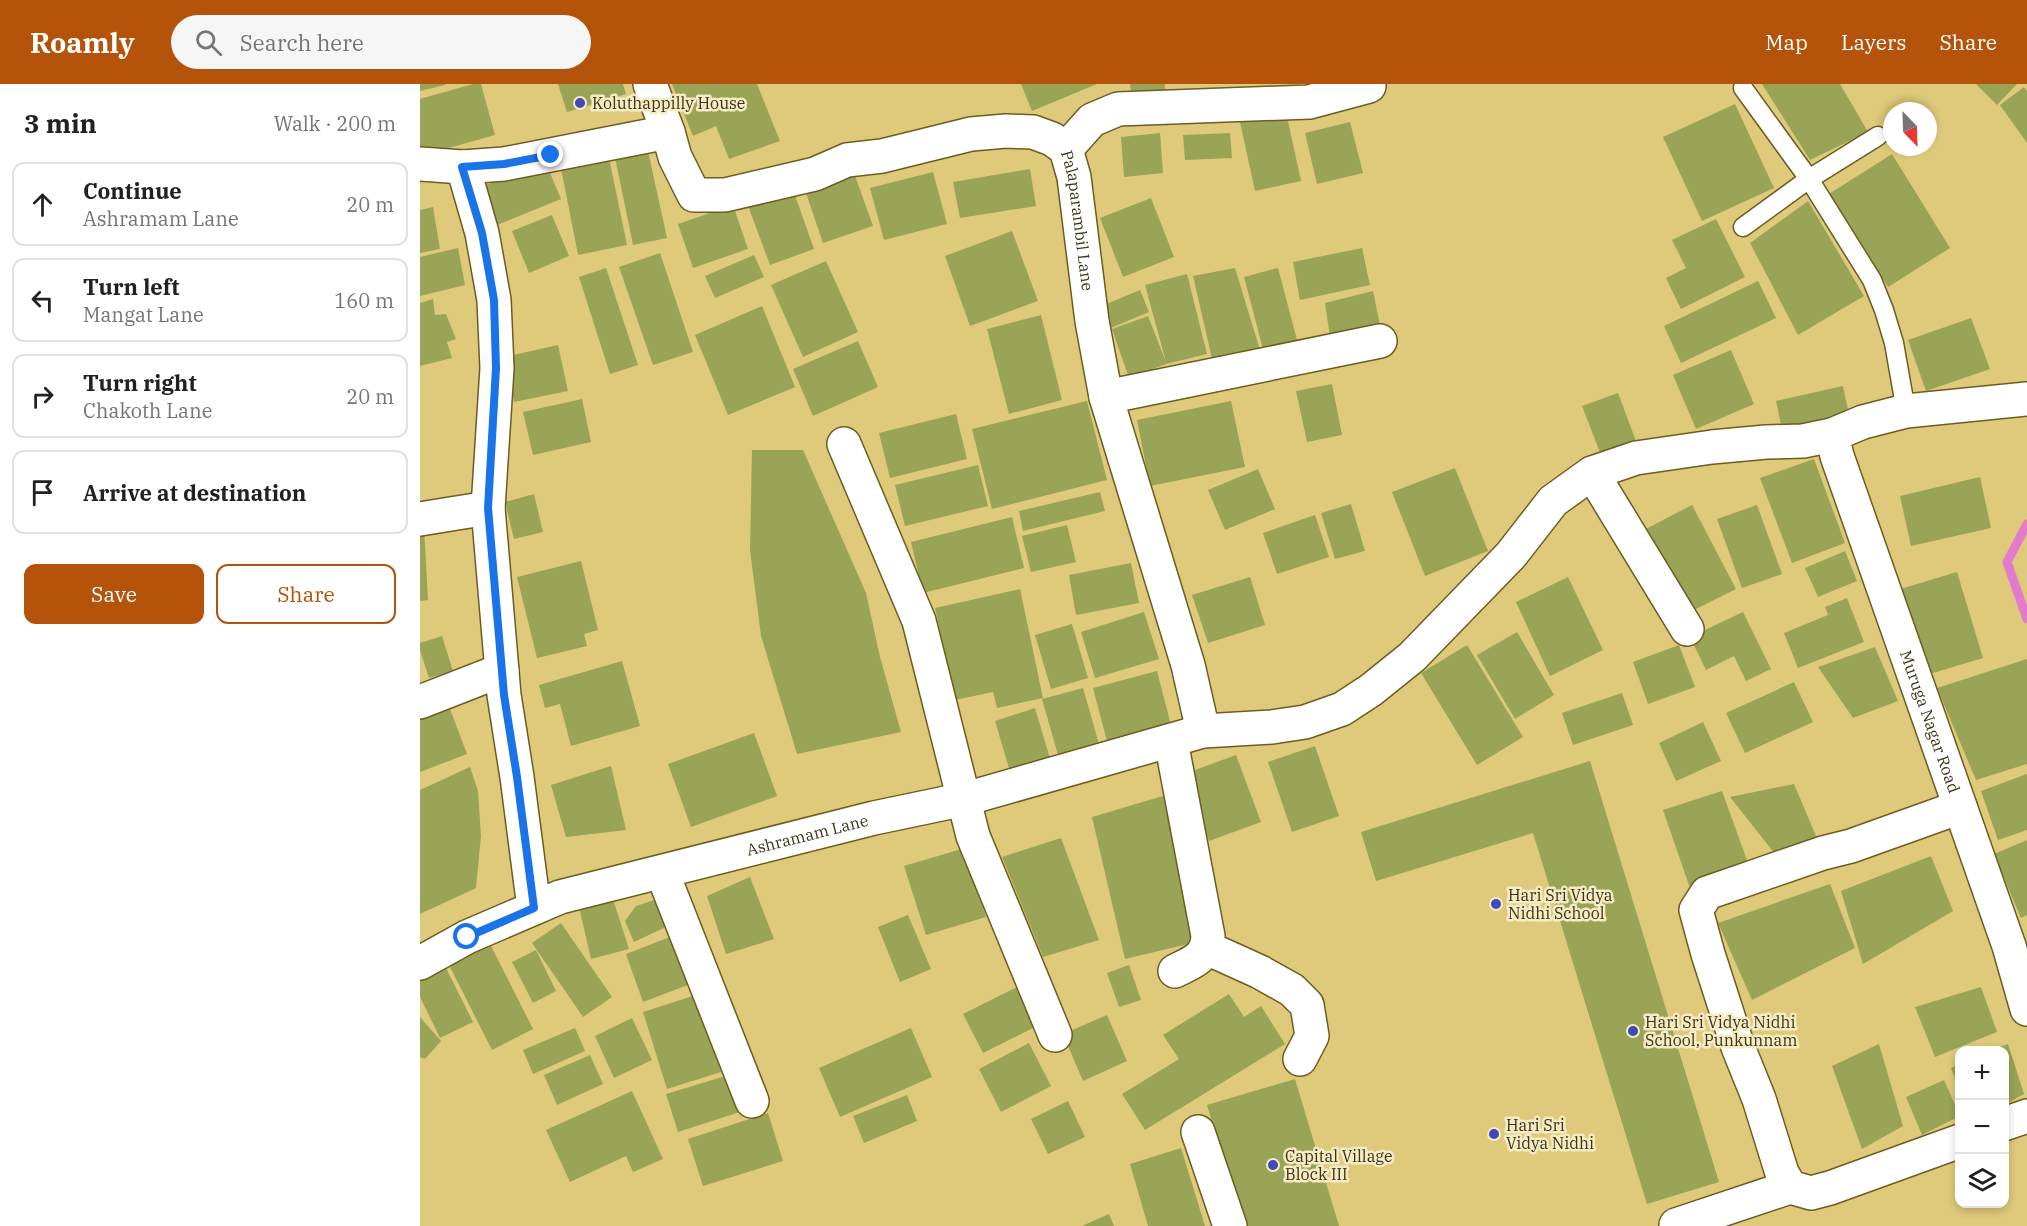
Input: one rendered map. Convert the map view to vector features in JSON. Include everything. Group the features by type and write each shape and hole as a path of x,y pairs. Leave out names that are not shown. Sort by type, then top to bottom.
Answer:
{"street":[{"path":"420,164 462,167 504,164 668,132 650,84"},
{"path":"1066,149 1092,120 1118,109 1309,102 1369,86"},
{"name":"Palaparambil Lane","path":"668,132 675,157 694,195 725,195 815,174 847,160 882,156 971,134 1006,131 1033,132 1066,149 1074,177 1092,321 1106,397 1188,665 1203,731"},
{"path":"462,167 482,233 494,300 496,368 488,508 504,695 534,908"},
{"path":"1106,397 1380,340"},
{"name":"Ashramam Lane","path":"420,963 467,937 560,897 874,818 965,798 1203,731 1272,727 1305,722 1342,709 1371,690 1412,657 1511,555 1553,501 1592,473 1636,458 1712,447 1803,441 1832,435 1863,422 1906,411 2027,399"},
{"name":"Muruga Nagar Road","path":"1832,435 1837,456 2009,946 2027,1009"},
{"path":"844,444 919,621 973,836 1055,1035"},
{"path":"1592,473 1687,628"},
{"path":"420,519 488,508"},
{"path":"420,702 502,670"},
{"path":"1171,741 1206,927 1207,948 1197,959 1175,971"},
{"path":"1790,1187 1782,1173 1759,1099 1738,1047 1696,910 1707,893 1823,853 1851,846 1960,807"},
{"path":"662,872 752,1101"},
{"path":"1207,948 1260,972 1292,990 1307,1005 1312,1036 1300,1059"},
{"path":"2009,1122 2027,1116"},
{"path":"1198,1132 1230,1226"},
{"path":"1676,1226 1790,1187 1811,1193 1830,1188 1955,1141"}],"lane":[{"path":"1743,87 1809,179 1872,280 1894,343 1906,411"},
{"path":"1743,227 1809,179 1878,136"}],"building":[{"path":"420,84 445,84 445,85 420,91"},
{"path":"473,84 481,84 495,135 420,156 420,99"},
{"name":"Koluthappilly House","path":"558,84 623,84 626,94 567,112"},
{"path":"672,84 757,84 780,141 729,159 716,126 693,136"},
{"path":"1021,84 1097,84 1032,111"},
{"path":"1130,84 1165,84 1165,96 1132,97"},
{"path":"1762,84 1840,84 1868,132 1810,160"},
{"path":"1976,84 2017,84 1997,105"},
{"path":"2024,87 2027,91 2027,143 2000,105"},
{"path":"1735,104 1774,188 1702,221 1663,137"},
{"path":"1286,112 1301,181 1255,191 1240,122"},
{"path":"1350,122 1363,173 1317,184 1305,133"},
{"path":"1160,133 1163,173 1124,177 1121,137"},
{"path":"1230,133 1232,158 1185,160 1183,135"},
{"path":"648,151 667,238 633,245 615,157"},
{"path":"608,153 627,245 578,255 560,163"},
{"path":"1889,156 1893,156 1950,248 1888,287 1829,194"},
{"path":"545,161 561,199 497,225 481,187"},
{"path":"1030,169 1036,206 960,218 953,182"},
{"path":"853,170 873,226 823,243 804,187"},
{"path":"933,172 947,224 884,240 870,188"},
{"path":"792,187 814,249 770,265 747,203"},
{"path":"1151,198 1174,257 1123,277 1100,218"},
{"path":"1808,201 1864,296 1798,335 1750,243"},
{"path":"733,205 748,249 693,268 678,224"},
{"path":"433,207 440,249 420,253 420,210"},
{"path":"552,215 569,256 529,273 512,231"},
{"path":"1716,219 1745,277 1681,309 1666,278 1686,268 1672,240"},
{"path":"1012,231 1038,301 970,326 945,256"},
{"path":"458,248 465,285 420,296 420,257"},
{"path":"1362,248 1370,285 1300,300 1293,262"},
{"path":"660,253 693,352 653,365 619,267"},
{"path":"754,255 764,277 715,298 705,276"},
{"path":"826,261 858,332 803,357 771,285"},
{"path":"606,268 638,365 610,374 579,277"},
{"path":"1235,268 1260,350 1213,363 1193,276"},
{"path":"1278,268 1297,340 1263,349 1244,277"},
{"path":"1187,274 1207,354 1166,364 1129,378 1112,329 1148,316 1166,362 1145,285"},
{"path":"1758,281 1776,318 1681,363 1664,326"},
{"path":"1140,290 1149,312 1106,330 1097,308"},
{"path":"1373,291 1381,330 1330,337 1325,303"},
{"path":"433,299 435,315 446,314 456,339 447,342 452,358 420,366 420,303"},
{"path":"762,306 795,387 728,415 695,335"},
{"path":"1041,315 1062,400 1009,414 987,329"},
{"path":"1971,318 1990,369 1926,391 1908,340"},
{"path":"858,341 878,387 813,416 793,369"},
{"path":"558,345 568,391 514,402 505,357"},
{"path":"1731,350 1754,404 1696,429 1673,375"},
{"path":"1332,384 1342,435 1307,442 1296,391"},
{"path":"1843,386 1850,419 1783,434 1776,401"},
{"path":"1618,393 1636,441 1601,455 1582,406"},
{"path":"582,399 591,442 533,455 523,412"},
{"path":"1087,401 1107,480 992,509 972,429"},
{"path":"1231,401 1245,467 1150,486 1137,420"},
{"path":"956,414 967,459 890,478 879,433"},
{"path":"752,450 803,450 866,593 880,657 901,732 797,754 761,636 750,550"},
{"path":"1814,459 1845,543 1792,563 1760,478"},
{"path":"978,465 988,506 905,526 895,485"},
{"path":"1455,468 1488,551 1425,576 1392,492"},
{"path":"1258,469 1275,509 1225,530 1208,490"},
{"path":"1980,477 1991,528 1911,546 1900,496"},
{"path":"1100,492 1105,511 1023,531 1019,511"},
{"path":"534,494 543,532 514,539 505,502"},
{"path":"1351,504 1365,551 1335,559 1321,513"},
{"path":"1692,505 1736,589 1686,614 1642,531"},
{"path":"1757,505 1782,574 1742,588 1717,519"},
{"path":"1315,515 1329,557 1277,574 1263,533"},
{"path":"1012,517 1024,568 923,593 911,542"},
{"path":"1067,525 1076,562 1031,572 1022,536"},
{"path":"420,527 424,527 428,600 420,601"},
{"path":"1845,551 1857,581 1818,597 1805,568"},
{"path":"581,561 598,630 584,634 587,646 537,658 517,577"},
{"path":"1131,563 1139,603 1076,615 1069,575"},
{"path":"1957,572 1983,658 1923,676 1897,590"},
{"path":"1250,577 1265,625 1208,643 1192,595"},
{"path":"1568,577 1603,650 1550,676 1516,602"},
{"path":"1020,589 1043,698 997,708 993,692 955,700 935,608"},
{"path":"1847,598 1864,642 1798,668 1784,633 1828,615 1825,607"},
{"path":"1144,612 1159,659 1095,678 1081,632"},
{"path":"1743,612 1771,669 1746,681 1734,656 1706,670 1690,637"},
{"path":"1072,624 1088,678 1051,689 1035,635"},
{"path":"1517,632 1554,695 1515,719 1477,655"},
{"path":"442,636 453,671 429,678 420,643"},
{"path":"1467,645 1523,737 1477,765 1421,673"},
{"path":"1679,645 1695,687 1648,704 1633,662"},
{"path":"1875,647 1898,701 1853,718 1818,667"},
{"path":"2027,659 2027,764 1976,780 1937,688"},
{"path":"622,661 640,726 571,746 560,704 545,708 539,685"},
{"path":"1157,671 1172,729 1108,745 1093,688"},
{"path":"1794,682 1813,722 1745,753 1726,713"},
{"path":"1083,688 1101,751 1060,762 1042,699"},
{"path":"1622,693 1633,725 1573,745 1562,713"},
{"path":"447,701 467,754 420,772 420,711"},
{"path":"1035,708 1051,762 1011,775 995,721"},
{"path":"1703,722 1721,761 1676,781 1659,743"},
{"path":"754,733 777,796 691,827 668,764"},
{"path":"1315,746 1339,816 1292,832 1268,762"},
{"path":"1236,755 1261,822 1209,841 1184,774"},
{"name":"Hari Sri Vidya Nidhi School, Punkunnam","path":"1590,761 1719,1182 1647,1204 1533,833 1376,881 1361,832"},
{"path":"611,766 626,830 566,837 551,785"},
{"path":"470,767 478,791 481,836 476,888 420,914 420,790"},
{"path":"2027,774 2027,830 1998,840 1981,791"},
{"path":"1794,784 1816,836 1779,859 1730,797"},
{"path":"1722,791 1748,863 1691,891 1663,810"},
{"path":"1173,793 1205,940 1125,959 1092,817"},
{"path":"1061,838 1099,940 1043,957 1002,857"},
{"path":"2027,840 2027,915 2021,918 1994,854"},
{"path":"965,848 986,917 926,935 904,866"},
{"path":"1931,856 1953,911 1863,964 1841,891"},
{"path":"750,877 774,939 726,954 707,896"},
{"path":"1830,884 1855,948 1752,1000 1718,923"},
{"path":"612,896 629,949 591,959 579,907"},
{"path":"660,898 670,925 634,942 625,921 636,906"},
{"path":"908,915 931,969 900,982 878,927"},
{"path":"561,923 612,997 583,1017 532,943"},
{"path":"670,937 688,985 643,1002 626,954"},
{"path":"490,944 533,1029 492,1050 449,965"},
{"path":"536,950 556,991 533,1003 512,962"},
{"path":"1129,965 1141,1000 1119,1007 1107,973"},
{"path":"446,968 473,1022 440,1038 420,997 420,981"},
{"path":"1017,987 1037,1026 983,1053 963,1014"},
{"path":"1981,987 1997,1032 1962,1046 1955,1046 1955,1049 1935,1057 1915,1007"},
{"path":"1229,994 1244,1017 1261,1006 1285,1044 1145,1130 1122,1094 1179,1059 1163,1035"},
{"path":"696,995 721,1072 667,1089 643,1012"},
{"path":"1107,1015 1127,1061 1083,1081 1063,1034"},
{"path":"420,1017 441,1041 425,1059 420,1057"},
{"path":"632,1018 652,1060 614,1078 595,1036"},
{"path":"575,1028 585,1051 533,1074 523,1050"},
{"path":"911,1028 932,1077 840,1117 819,1068"},
{"path":"1029,1043 1051,1086 1001,1112 979,1069"},
{"path":"1879,1044 1903,1126 1862,1149 1832,1066"},
{"path":"2009,1047 2024,1094 2009,1102"},
{"path":"590,1055 603,1084 557,1105 544,1075"},
{"path":"1955,1066 1955,1078 1951,1068"},
{"path":"729,1075 740,1112 678,1132 666,1094"},
{"name":"Capital Village Block III","path":"1295,1079 1339,1226 1243,1226 1207,1105"},
{"path":"1944,1080 1955,1105 1955,1118 1922,1135 1906,1097"},
{"path":"632,1091 663,1159 633,1172 626,1156 570,1182 546,1130"},
{"path":"907,1095 917,1121 864,1143 853,1116"},
{"path":"1068,1101 1085,1137 1048,1154 1031,1119"},
{"path":"768,1113 783,1161 703,1186 688,1139"},
{"path":"1181,1148 1205,1226 1148,1226 1130,1164"},
{"path":"1109,1214 1114,1226 1082,1226"}],"waterway":[{"path":"2027,524 2007,562 2027,619"}],"place":[{"name":"Koluthappilly House","path":"580,103"},
{"name":"Hari Sri Vidya Nidhi School","path":"1496,904"},
{"name":"Hari Sri Vidya Nidhi School, Punkunnam","path":"1633,1031"},
{"name":"Hari Sri Vidya Nidhi","path":"1494,1134"},
{"name":"Capital Village Block III","path":"1273,1165"}],"route":[{"path":"467,937 534,908 504,695 488,508 496,368 494,300 482,233 462,167 504,164 551,155"}]}
